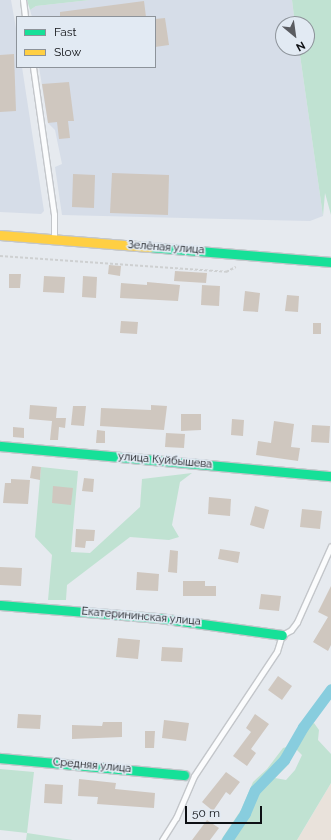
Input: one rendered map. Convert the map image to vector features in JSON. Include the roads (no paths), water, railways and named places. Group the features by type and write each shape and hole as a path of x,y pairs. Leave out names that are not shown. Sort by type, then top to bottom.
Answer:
{"street":[{"name":"Зелёная улица","path":"0,235 331,262"},
{"name":"улица Куйбышева","path":"0,446 331,476"},
{"name":"Екатерининская улица","path":"0,605 159,618 265,631 282,635"},
{"name":"Средняя улица","path":"0,758 184,775"}],"lane":[{"path":"23,0 25,16"},
{"path":"33,68 54,214 54,239"},
{"path":"162,840 176,818 194,776 277,651 282,635 291,630 297,622 331,546"}],"waterway":[{"path":"227,840 245,813 255,790 284,760 303,727 331,689"}]}
